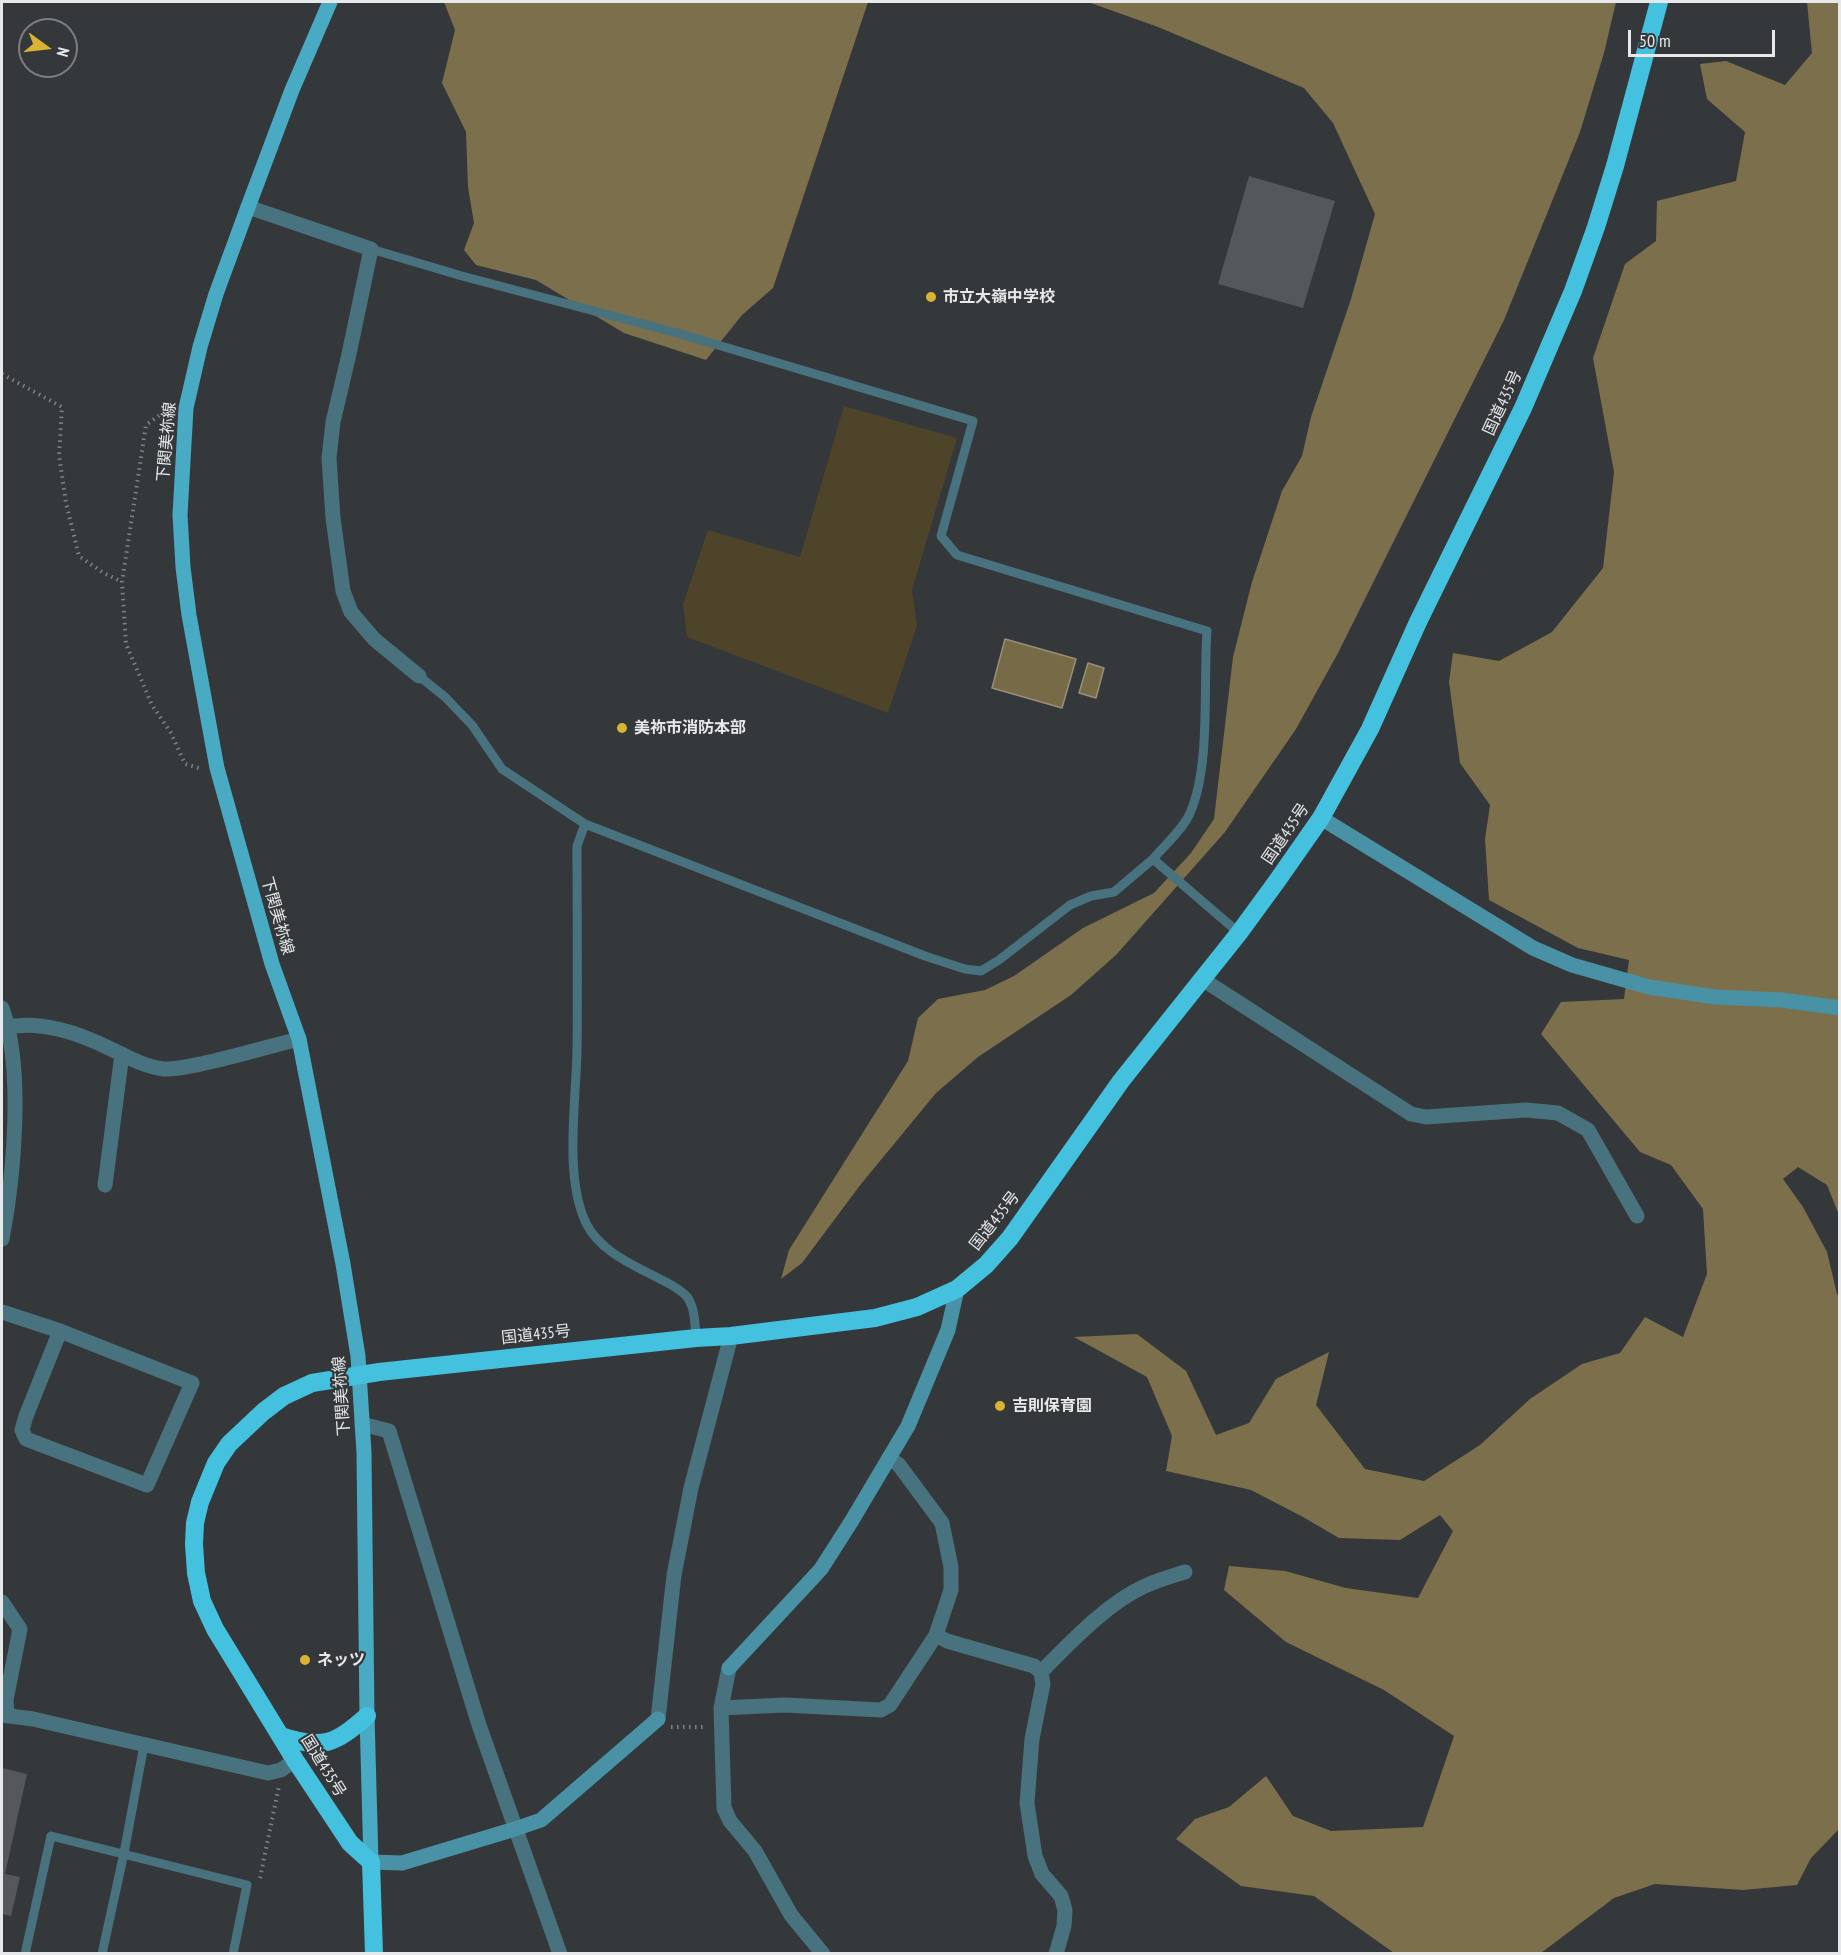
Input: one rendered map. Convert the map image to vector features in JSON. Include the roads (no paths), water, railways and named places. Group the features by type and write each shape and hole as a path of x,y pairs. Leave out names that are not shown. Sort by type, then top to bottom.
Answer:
{"highway":[{"name":"国道435号","path":"371,1862 350,1843 288,1765 281,1736 215,1629 202,1600 196,1574 195,1523 200,1502 216,1463 229,1444 244,1428 284,1396 312,1383 379,1372 769,1332 874,1318 917,1307 957,1289 986,1265 1010,1238 1121,1081 1239,933 1321,818 1370,729 1418,622 1523,408 1569,300 1615,166 1659,2"},
{"path":"281,1736 304,1743 327,1742 344,1736 367,1716"},
{"path":"371,1862 374,1953"}],"main road":[{"name":"下関美祢線","path":"330,2 292,90 216,294 200,347 186,408 180,514 183,567 197,662 217,768 272,964 300,1039 358,1356 362,1424 371,1862"}],"street":[{"path":"248,207 371,249 350,354 333,422 329,458 333,518 343,591 351,612 374,639 419,676"},
{"path":"1321,818 1533,948 1572,965 1649,987 1715,997 1782,1000 1839,1008"},
{"path":"1202,979 1411,1114 1426,1117 1526,1110 1558,1113 1588,1130 1637,1216"},
{"path":"2,1008 14,1080 13,1153 2,1239"},
{"path":"5,1027 46,1026 63,1030 85,1037 138,1062 164,1069 179,1068 300,1039"},
{"path":"105,1185 122,1054"},
{"path":"824,1953 791,1915 756,1851 730,1821 724,1808 721,1708 729,1668 821,1569 889,1458 908,1426 948,1330 957,1289"},
{"path":"2,1312 60,1331 192,1383 147,1485 26,1439 22,1430 24,1423 60,1331"},
{"path":"371,1862 402,1863 541,1820 658,1719 674,1575 692,1488 732,1336"},
{"path":"362,1424 390,1431 450,1635 515,1829 560,1953"},
{"path":"721,1708 785,1705 881,1710 890,1705 936,1635 951,1590 951,1568 942,1523 899,1465 889,1458"},
{"path":"1041,1672 1086,1627 1116,1605 1144,1586 1185,1572"},
{"path":"2,1602 20,1629 4,1716 33,1719 268,1773 288,1765"},
{"path":"936,1635 947,1641 1034,1666 1041,1672 1043,1684 1032,1739 1027,1803 1035,1856 1042,1874 1061,1896 1065,1910 1064,1926 1056,1953"}],"lane":[{"path":"371,249 681,334 973,421 941,536 957,555 1207,631 1203,743 1198,791 1189,816 1153,859 1114,892 1091,896 1070,905 999,960 981,971 965,969 925,956 585,824 502,769 472,725 445,697 419,676"},
{"path":"585,824 577,846 577,1053 573,1162 577,1194 586,1224 602,1244 622,1258 673,1285 687,1297 693,1313 696,1338"},
{"path":"1153,859 1239,933"},
{"path":"103,1953 144,1745"},
{"path":"25,1953 51,1836 247,1885 233,1953"}],"place":[{"name":"市立大嶺中学校","path":"931,297"},
{"name":"美祢市消防本部","path":"622,728"},
{"name":"吉則保育園","path":"1000,1406"},
{"name":"ネッツ","path":"305,1660"}]}
